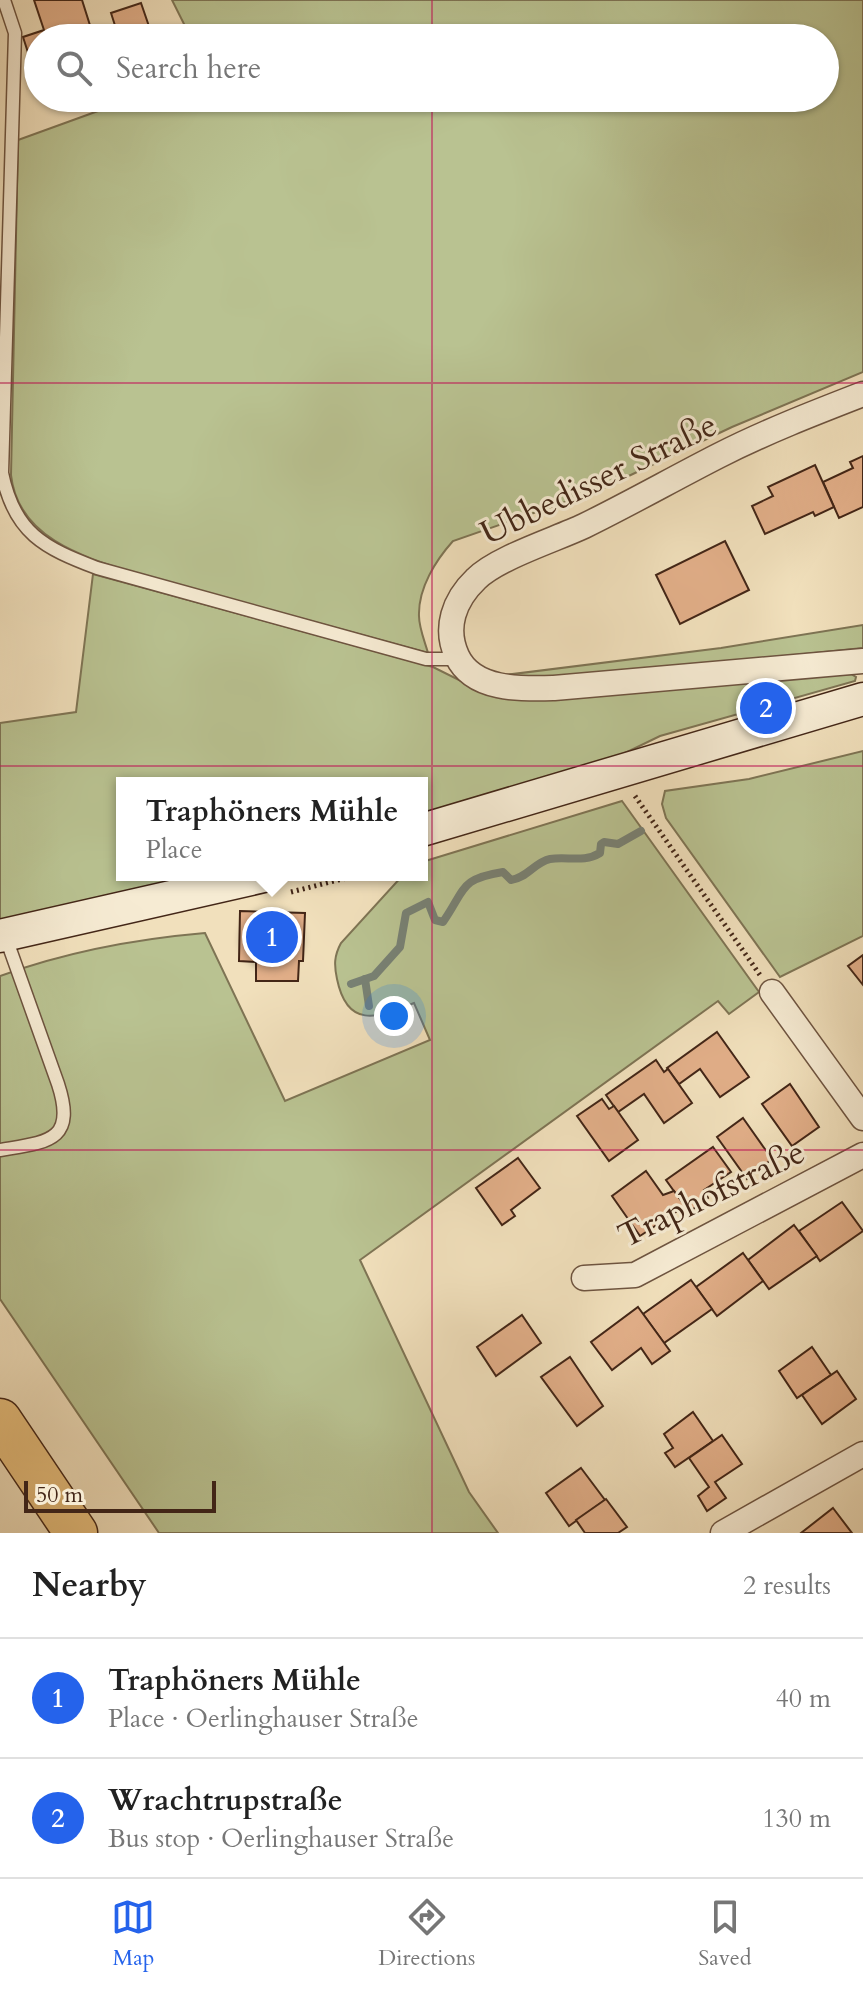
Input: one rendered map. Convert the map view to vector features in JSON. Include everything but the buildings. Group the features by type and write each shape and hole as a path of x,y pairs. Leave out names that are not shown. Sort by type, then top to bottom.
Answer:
{"highway":[{"path":"0,1420 76,1533"}],"main road":[{"path":"428,828 863,699"},
{"path":"2,935 241,881"}],"street":[{"name":"Ubbedisser Straße","path":"458,659 451,639 451,619 460,598 477,578 499,563 633,502 771,431 863,394"},
{"path":"458,659 476,677 511,689 554,688 863,661"},
{"path":"772,992 863,1118"},
{"name":"Traphofstraße","path":"584,1278 635,1275 863,1155"},
{"path":"723,1533 863,1454"}],"lane":[{"path":"4,0 15,33 2,473 7,500 20,522 63,555 97,568 426,659 458,659"},
{"path":"0,1150 42,1143 60,1131 66,1119 66,1106 2,935"}],"path":[{"path":"631,790 772,992"}],"green space":[{"path":"172,0 863,0 863,372 732,427 597,491 453,541 425,585 419,606 419,621 428,653 135,573 75,552 56,542 26,515 16,497 11,475 18,140 95,112 839,112 839,24 184,24"},
{"path":"93,574 433,667 471,686 851,674 856,677 855,681 660,736 623,754 428,813 428,777 116,777 116,881 179,881 0,920 0,723 76,712"},
{"path":"863,625 863,648 565,678 497,676 721,648"},
{"path":"863,751 863,936 780,977 666,818 662,804 665,791 749,779"},
{"path":"622,801 759,992 729,1014 718,1001 360,1260 469,1492 498,1533 159,1533 0,1299 0,976 101,948 205,933 285,1101 430,1040 414,1003 376,1015 365,1015 348,1006 335,965 341,943 398,881 428,881 428,860"}],"waterway":[{"path":"351,984 374,976 400,947 406,913 428,902 435,920 443,922 465,887 478,878 503,872 511,880 517,879 545,861 594,856 600,853 604,842 618,844 641,831"},
{"path":"365,979 369,1006"}],"place":[{"name":"Wrachtrupstraße","path":"766,708"},
{"name":"Traphöners Mühle","path":"272,937"}]}
